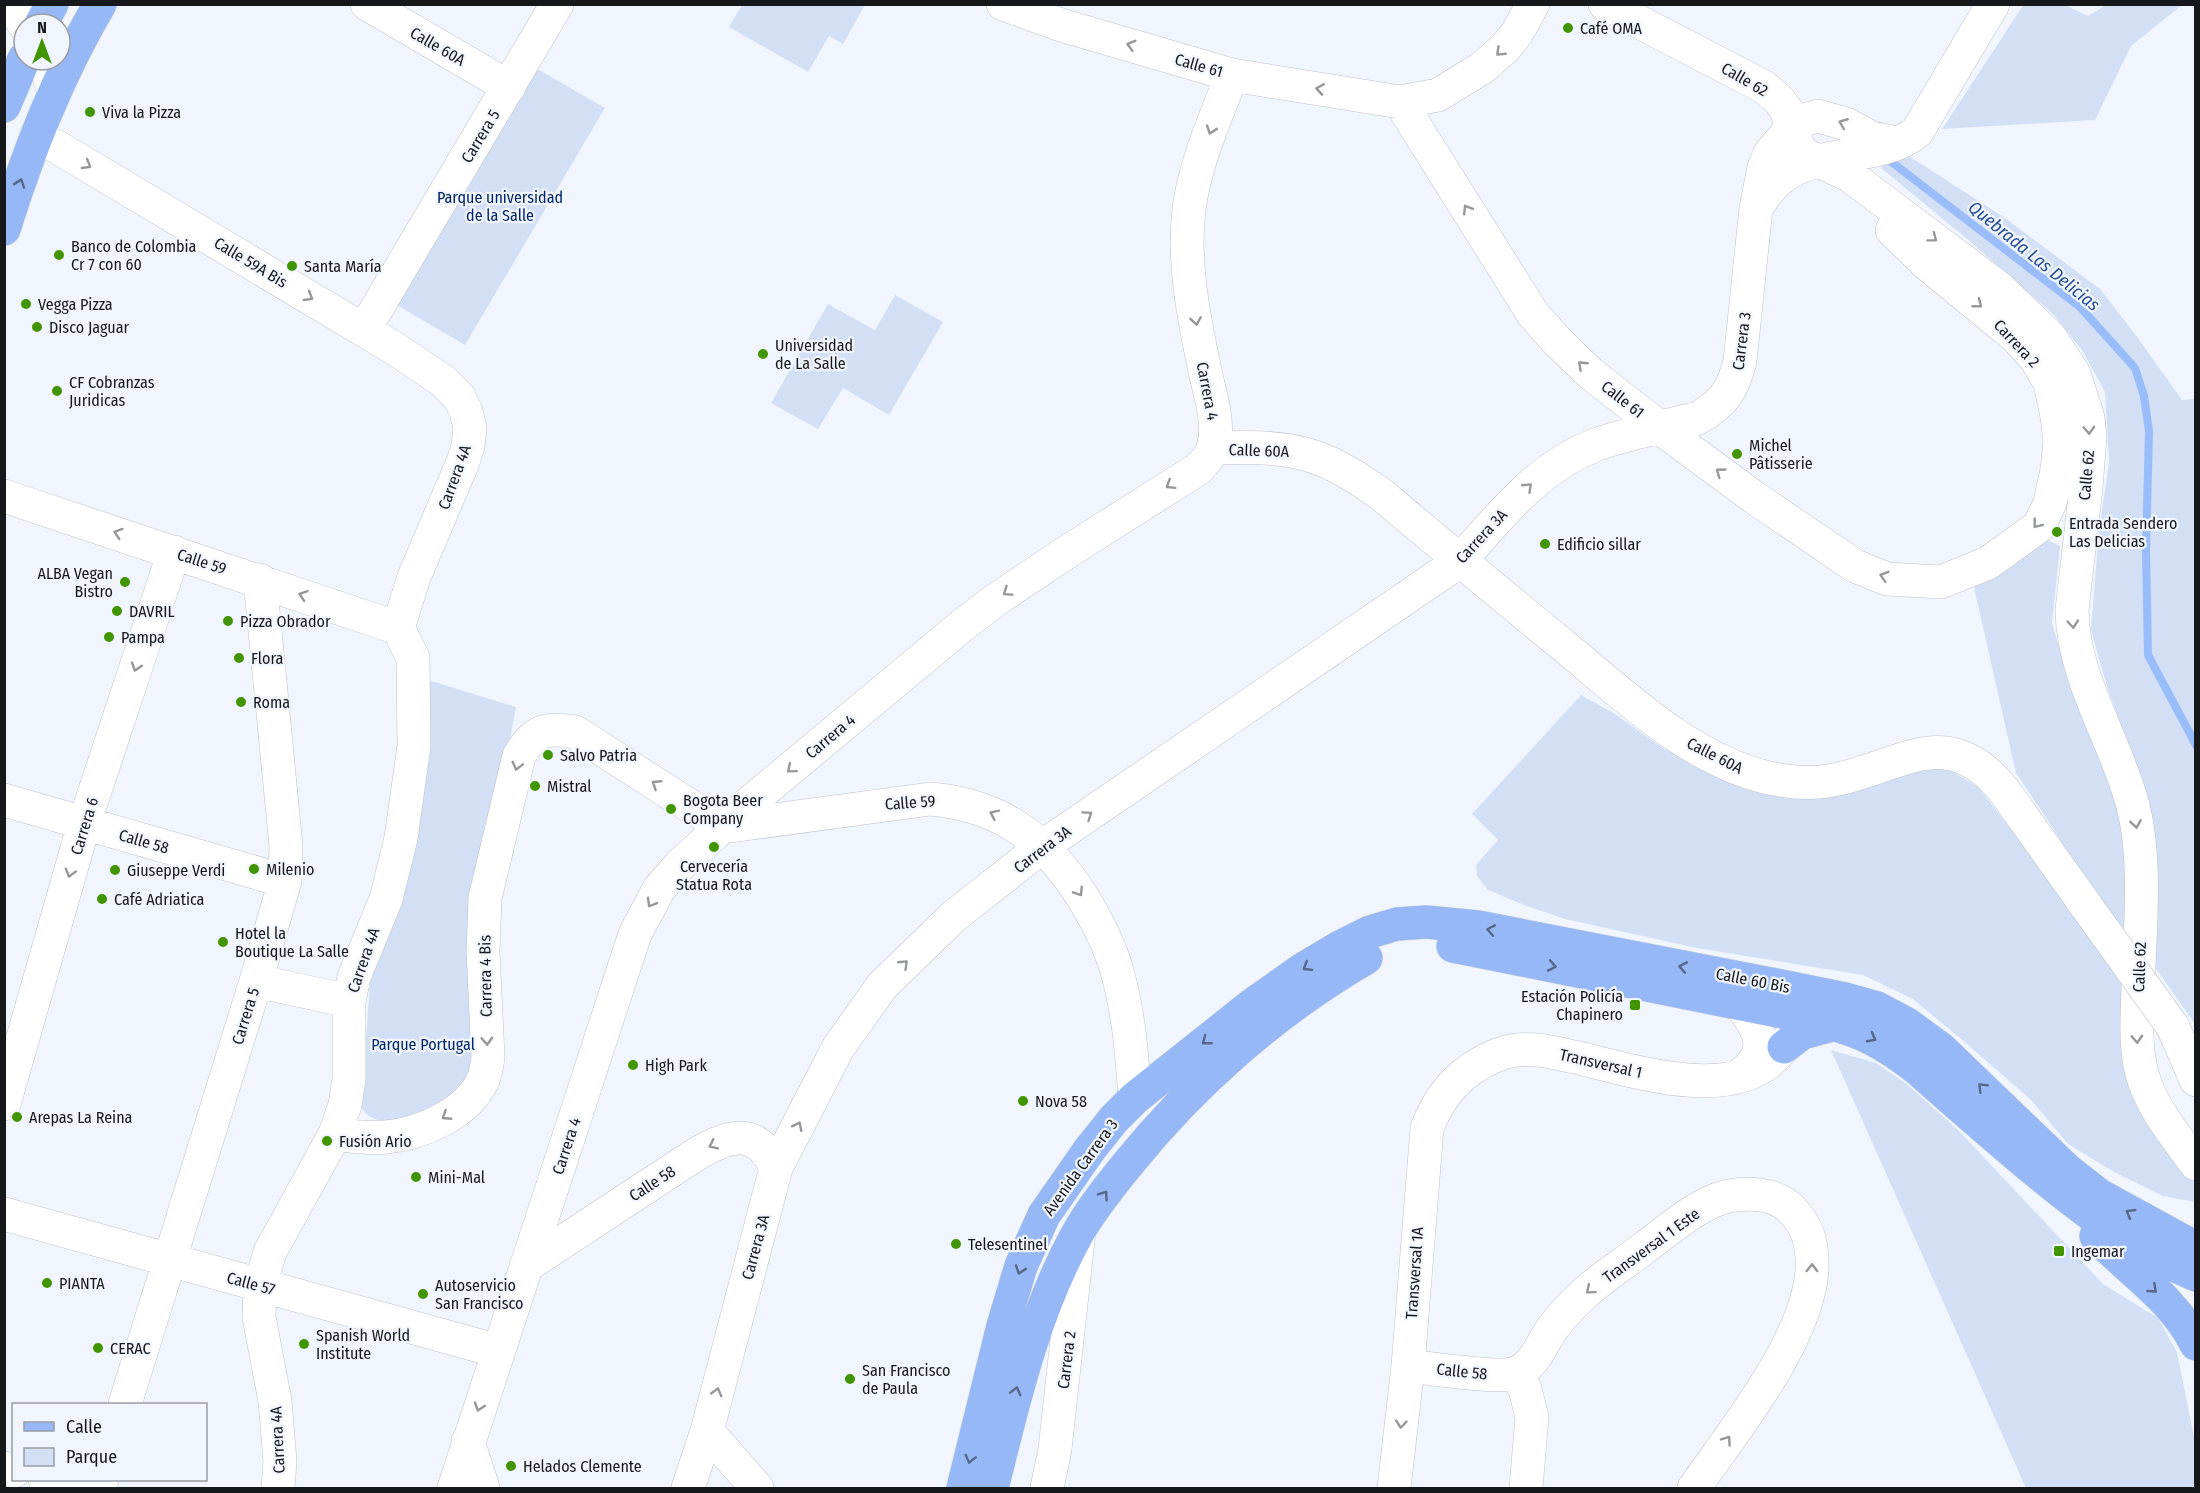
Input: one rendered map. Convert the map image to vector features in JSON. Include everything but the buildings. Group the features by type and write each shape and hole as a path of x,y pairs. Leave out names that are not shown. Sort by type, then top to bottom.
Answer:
{"main road":[{"path":"4,229 54,92 100,4"},
{"path":"4,106 18,72"},
{"name":"Calle 60 Bis","path":"1268,1009 1303,969 1370,932 1397,924 1426,922 1478,927 1845,999 1877,1008 1907,1024 1941,1049 2067,1170 2186,1258"},
{"name":"Calle 60 Bis","path":"1268,1009 1372,955 1409,943 1429,942 1838,1024 1876,1040 1899,1054 2066,1197 2110,1228 2186,1258"},
{"path":"992,1488 1022,1370 1036,1327 1079,1230 1147,1140 1268,1009"},
{"name":"Avenida Carrera 3","path":"963,1488 1003,1326 1021,1266 1044,1215 1090,1149 1135,1098 1268,1009"},
{"path":"1784,1047 1802,1033 1838,1024"},
{"path":"2038,1173 2097,1238 2174,1309 2187,1326 2196,1344"}],"street":[{"name":"Calle 60A","path":"367,4 509,87"},
{"name":"Carrera 5","path":"364,330 557,4"},
{"name":"Calle 61","path":"1003,4 1061,25 1232,75 1400,102 1438,95 1482,68 1505,48 1517,33 1533,4"},
{"name":"Calle 62","path":"1605,4 1764,87 1779,100 1787,111 1796,145 1803,154 1818,162 1841,169 1999,288 2050,337 2074,374 2088,418 2090,436 2072,627 2089,690 2133,806 2139,842 2141,906 2136,1024 2140,1067 2152,1101 2196,1164"},
{"path":"1756,208 1773,185 1784,175 1800,166 1897,143 1917,132 1993,4"},
{"path":"48,72 54,92"},
{"name":"Carrera 4","path":"454,1488 635,934 659,889 680,865 723,827 964,624 997,599 1198,469 1209,459 1214,448 1215,419 1191,293 1188,221 1190,204 1203,156 1232,75"},
{"name":"Calle 61","path":"1400,102 1533,314 1590,373 1755,498 1855,566 1887,579 1941,582"},
{"name":"Carrera 3","path":"1660,428 1698,418 1713,409 1726,397 1736,381 1756,208 1764,168 1770,153 1791,129 1804,120 1818,116 1846,124 1872,138 1897,143"},
{"name":"Calle 59A Bis","path":"36,137 57,147 364,330 443,381 459,397"},
{"name":"Carrera 2","path":"1849,175 1855,192 1866,206 1926,262 2016,337 2036,359 2050,383 2060,441 2050,503 2039,526 1988,563 1941,582"},
{"name":"Carrera 4A","path":"278,1488 280,1461 275,1401 259,1317 260,1285 270,1252 335,1134 345,1105 349,1079 349,1000 354,977 386,898 401,838 414,746 413,658 398,628 414,577 465,454 470,428 466,411 459,397"},
{"name":"Carrera 3A","path":"688,1488 706,1431 776,1168 838,1048 882,986 954,917 1043,846 1460,561 1535,481 1563,461 1594,446 1623,436 1660,428"},
{"name":"Calle 60A","path":"1214,448 1278,448 1306,453 1331,462 1356,477 1382,495 1637,706 1694,745 1744,771 1799,783 1827,782 1926,752 1948,753 1980,766 2005,792 2174,1027 2196,1052"},
{"name":"Calle 59","path":"4,495 398,628"},
{"name":"Carrera 6","path":"4,1104 84,824 174,552"},
{"name":"Carrera 5","path":"125,1403 285,881 285,846 260,580"},
{"name":"Carrera 4 Bis","path":"335,1134 386,1137 422,1129 458,1108 482,1082 488,1057 483,951 485,898 519,756 527,742 540,732 555,729 575,732 723,827"},
{"name":"Calle 59","path":"723,827 930,799 953,801 983,809 1016,825 1043,846 1061,865 1105,936 1118,973 1127,1015 1135,1098"},
{"name":"Calle 58","path":"4,800 285,881"},
{"path":"256,981 349,1000"},
{"path":"1781,986 1791,1000 1796,1015"},
{"path":"1738,1077 1755,1063 1760,1040 1753,1021 1740,1004"},
{"name":"Transversal 1","path":"1468,1071 1480,1063 1507,1052 1528,1050 1554,1052 1657,1076 1713,1081 1738,1077 1764,1066 1784,1047 1795,1024 1796,1015"},
{"name":"Calle 60A","path":"2174,1027 2196,1080"},
{"name":"Transversal 1A","path":"1394,1488 1408,1366 1423,1155 1427,1128 1434,1109 1449,1087 1468,1071"},
{"name":"Calle 58","path":"526,1266 711,1145 729,1138 745,1138 759,1143 769,1152 776,1168"},
{"name":"Transversal 1 Este","path":"1516,1373 1531,1362 1554,1326 1587,1292 1690,1214 1713,1201 1745,1195 1775,1198 1788,1206 1802,1221 1810,1237 1813,1275 1807,1298 1792,1337 1775,1370 1694,1488"},
{"name":"Calle 57","path":"4,1214 498,1351"},
{"name":"Carrera 2","path":"1047,1488 1055,1449 1079,1230"},
{"name":"Calle 58","path":"1408,1366 1495,1374 1516,1373"},
{"path":"1516,1373 1528,1397 1532,1417 1526,1488"},
{"path":"706,1431 757,1488"},
{"path":"468,1441 483,1488"},
{"path":"52,1481 77,1488"}],"green space":[{"path":"2024,4 2065,5 2088,16 2106,5 2182,5 2131,46 2095,120 1942,129"},
{"path":"742,5 865,5 843,44 829,36 808,72 729,27"},
{"name":"Parque universidad de la Salle","path":"534,67 605,108 465,345 395,304"},
{"path":"1895,147 2005,218 2100,289 2182,400 2195,399 2195,1024 2152,963 2132,754 2108,690 2091,630 2099,530 2109,463 2105,392 2082,350 2053,314 1881,168"},
{"path":"895,295 943,322 889,415 843,388 818,429 771,403 828,304 875,330"},
{"path":"2043,538 2060,546 2052,623 2070,686 2121,801 2128,872 2124,928 2079,873 2053,828 2016,773 1973,583 2009,569"},
{"name":"Parque Portugal","path":"425,679 516,707 475,921 478,1066 444,1108 385,1121 370,1117 361,1105 370,984 378,954"},
{"path":"1581,695 1615,714 1664,749 1723,779 1916,768 1950,770 1978,787 2126,978 2163,1138 2195,1184 2195,1202 2163,1196 2114,1172 2068,1144 2030,1099 1913,999 1863,975 1697,948 1565,919 1488,890 1477,876 1476,865 1498,840 1472,814"},
{"path":"1831,1050 1876,1063 1907,1084 1959,1131 2103,1284 2158,1318 2177,1352 2195,1442 2195,1488 2026,1488"}],"waterway":[{"name":"Quebrada Las Delicias","path":"1885,157 2080,307 2135,368 2144,396 2149,431 2146,550 2148,655 2196,745"}],"place":[{"name":"Café OMA","path":"1568,28"},
{"name":"Viva la Pizza","path":"90,112"},
{"name":"Banco de Colombia Cr 7 con 60","path":"59,255"},
{"name":"Santa María","path":"292,266"},
{"name":"Vegga Pizza","path":"26,304"},
{"name":"Disco Jaguar","path":"37,327"},
{"name":"Universidad de La Salle","path":"763,354"},
{"name":"CF Cobranzas Juridicas","path":"57,391"},
{"name":"Michel Pâtisserie","path":"1737,454"},
{"name":"Entrada Sendero Las Delicias","path":"2057,532"},
{"name":"Edificio sillar","path":"1545,544"},
{"name":"ALBA Vegan Bistro","path":"125,582"},
{"name":"DAVRIL","path":"117,611"},
{"name":"Pizza Obrador","path":"228,621"},
{"name":"Pampa","path":"109,637"},
{"name":"Flora","path":"239,658"},
{"name":"Roma","path":"241,702"},
{"name":"Salvo Patria","path":"548,755"},
{"name":"Mistral","path":"535,786"},
{"name":"Bogota Beer Company","path":"671,809"},
{"name":"Cervecería Statua Rota","path":"714,847"},
{"name":"Milenio","path":"254,869"},
{"name":"Giuseppe Verdi","path":"115,870"},
{"name":"Café Adriatica","path":"102,899"},
{"name":"Hotel la Boutique La Salle","path":"223,942"},
{"name":"Estación Policía Chapinero","path":"1635,1005"},
{"name":"High Park","path":"633,1065"},
{"name":"Nova 58","path":"1023,1101"},
{"name":"Arepas La Reina","path":"17,1117"},
{"name":"Fusión Ario","path":"327,1141"},
{"name":"Mini-Mal","path":"416,1177"},
{"name":"Telesentinel","path":"956,1244"},
{"name":"Ingemar","path":"2059,1251"},
{"name":"PIANTA","path":"47,1283"},
{"name":"Autoservicio San Francisco","path":"423,1294"},
{"name":"Spanish World Institute","path":"304,1344"},
{"name":"CERAC","path":"98,1348"},
{"name":"San Francisco de Paula","path":"850,1379"},
{"name":"Helados Clemente","path":"511,1466"}]}
